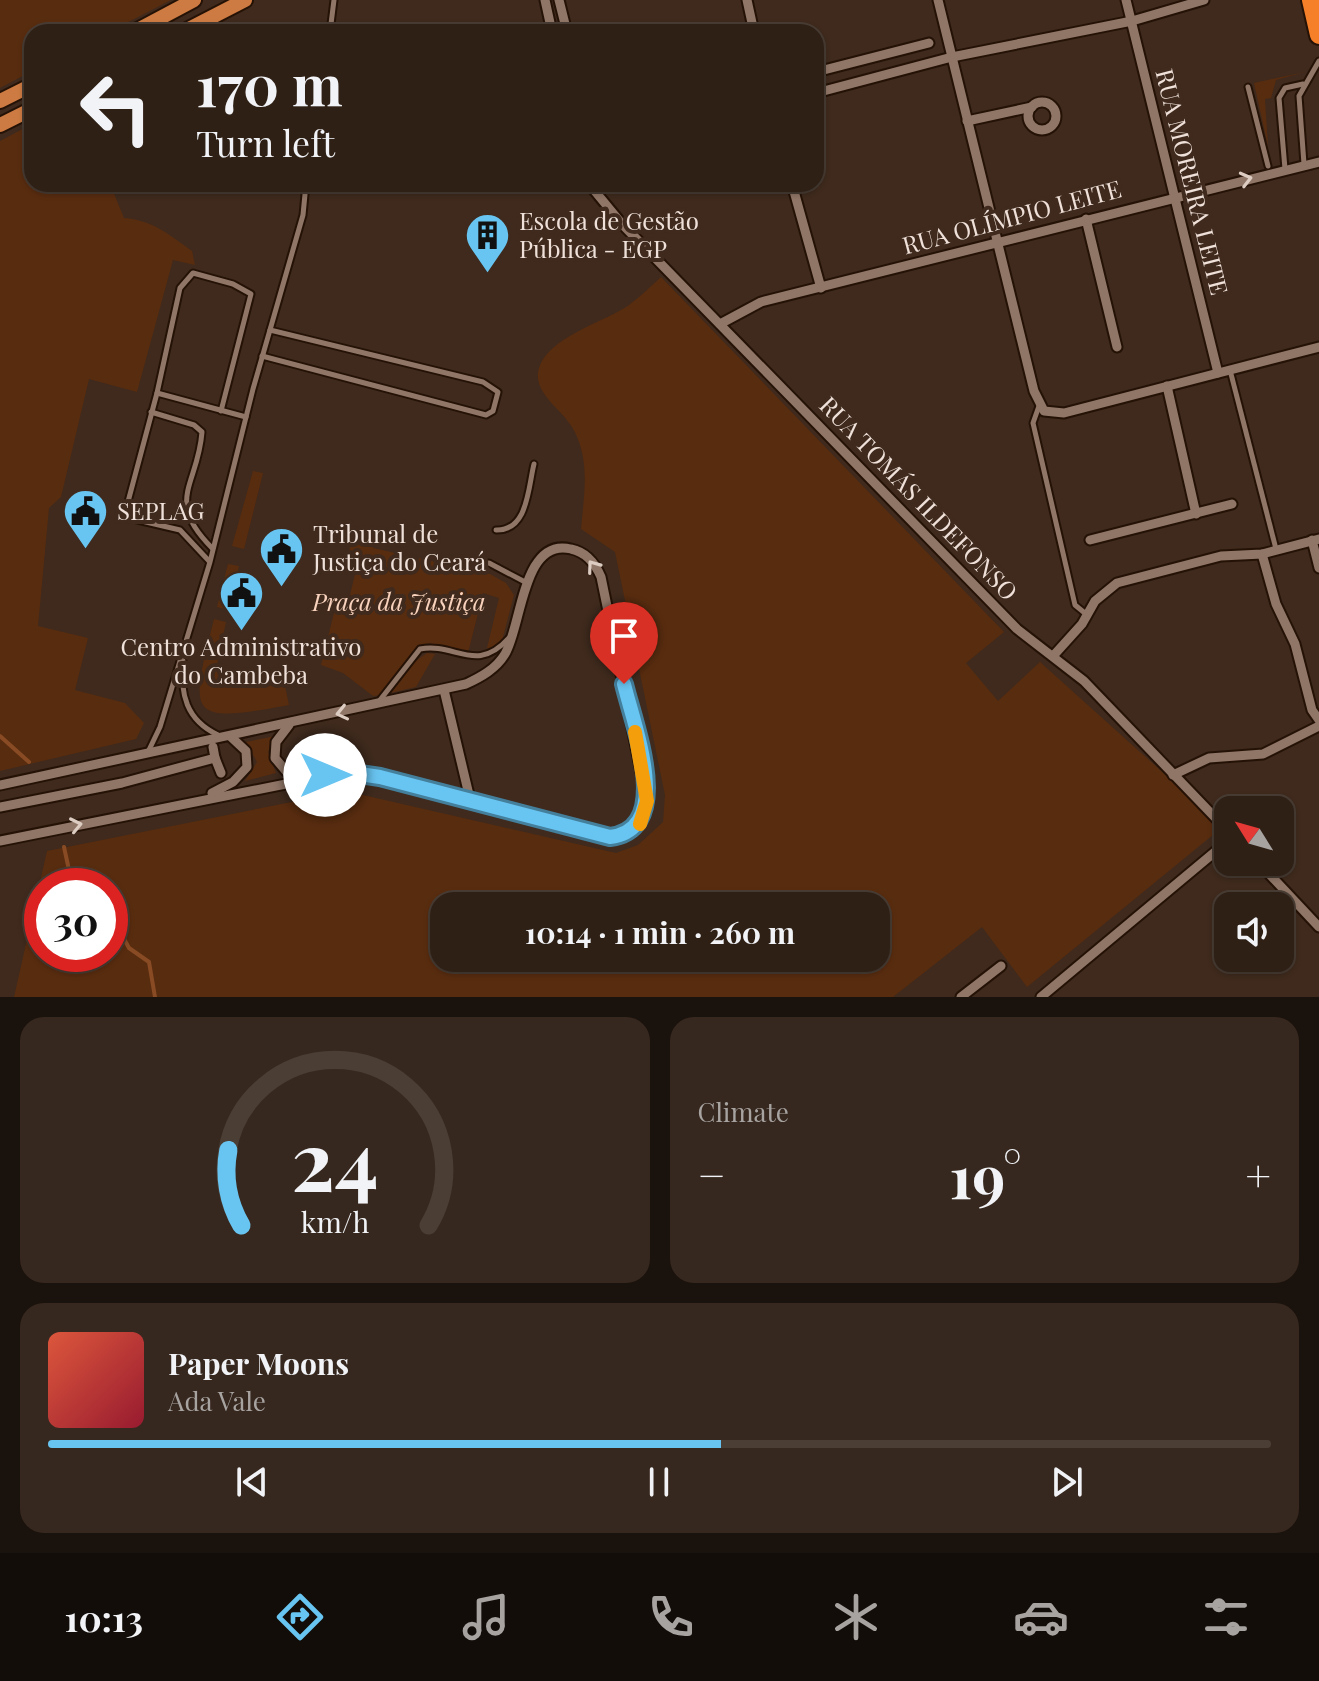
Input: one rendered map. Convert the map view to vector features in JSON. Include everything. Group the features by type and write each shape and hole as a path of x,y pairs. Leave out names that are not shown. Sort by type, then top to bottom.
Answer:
{"highway":[{"path":"1311,0 1319,35"}],"main road":[{"path":"149,24 194,0"},
{"path":"198,24 245,0"},
{"path":"0,101 24,89"},
{"path":"0,125 24,113"}],"street":[{"path":"545,0 550,24"},
{"path":"559,0 564,24"},
{"path":"747,0 752,24"},
{"path":"938,0 1039,406 1055,415 1319,347"},
{"name":"RUA MOREIRA LEITE","path":"1126,0 1218,373"},
{"path":"824,91 952,57 1132,21 1204,0"},
{"path":"824,70 929,43"},
{"path":"967,121 1032,107"},
{"name":"RUA OLÍMPIO LEITE","path":"720,324 740,310 761,302 1173,196 1319,162"},
{"name":"RUA TOMÁS ILDEFONSO","path":"594,192 1017,629 1041,651 1054,655 1084,681 1214,817"},
{"path":"794,192 821,288"},
{"path":"1086,219 1117,347"},
{"path":"1167,386 1196,514"},
{"path":"1090,540 1232,504"},
{"path":"1054,655 1082,624 1086,614 1117,583 1221,556 1262,554 1316,540 1319,568"},
{"path":"0,785 289,725 466,684 494,668 505,654 537,561 554,548 579,551 597,568 645,782 645,812 635,829 610,837 470,799 346,772 303,778 0,841"},
{"path":"1262,554 1276,604 1295,644 1312,710 1319,720"},
{"path":"444,690 470,799"},
{"path":"289,725 276,742 275,758 286,771 303,778"},
{"path":"1173,775 1209,758 1263,754 1319,726"},
{"path":"202,799 233,782 247,767 246,751 228,736"},
{"path":"0,807 122,783 214,752 221,773"},
{"path":"1041,997 1214,853"},
{"path":"1271,876 1319,927"},
{"path":"961,997 1001,966"}],"lane":[{"path":"331,24 334,0"},
{"path":"1304,165 1299,96 1319,61"},
{"path":"1285,170 1279,98 1285,88 1304,84"},
{"path":"1248,87 1268,166"},
{"path":"147,753 160,727 210,562 262,356 303,215 305,192"},
{"path":"210,562 180,530 129,518 125,513 182,283 193,273 233,284 251,294 221,411"},
{"path":"262,356 486,415 493,411 498,392 483,382 270,330"},
{"path":"1230,370 1276,550"},
{"path":"157,393 246,417"},
{"path":"1039,406 1033,423 1042,465 1075,605 1086,614"},
{"path":"151,412 194,425 202,432 185,511 194,529 213,548"},
{"path":"496,530 509,529 519,520 534,464"},
{"path":"489,563 527,583"},
{"path":"376,705 420,649 473,657 500,648 513,634"},
{"path":"184,648 181,680 184,702 204,726 228,736"}],"green space":[{"path":"0,0 171,0 124,24 24,24 24,75 0,88"},
{"path":"1305,72 1276,80 1271,98 1265,99 1268,146 1254,83"},
{"path":"24,128 24,192 113,192 124,218 152,225 168,234 192,251 195,265 173,260 137,392 89,379 61,497 49,508 38,626 88,638 75,690 125,703 144,723 136,739 0,771 0,141"},
{"path":"661,277 1004,632 966,663 998,701 1040,662 1170,779 1214,825 1214,834 1027,987 982,927 893,997 14,997 24,953 24,972 128,972 128,868 43,868 47,851 317,797 363,795 616,853 638,845 663,822 665,795 615,552 581,529 585,477 582,452 572,427 546,397 538,380 542,361 559,343 629,305"},
{"path":"253,471 263,473 244,549 232,546"},
{"name":"Praça da Justiça","path":"354,534 375,539 373,548 490,574 506,583 514,595 502,641 495,648 487,648 499,598 483,593 468,653 429,643 419,646 380,695 373,696 343,673 321,665 337,601 348,603 357,566 346,562"},
{"path":"228,564 239,566 229,610 217,607"},
{"path":"214,619 226,622 216,669 285,686 289,705 230,714 213,712 204,706 200,694 201,676"},
{"path":"427,653 435,654 416,687 390,693 413,663"},
{"path":"275,736 268,752 276,773 245,781 257,762 246,742"}],"waterway":[{"path":"0,736 29,762"},
{"path":"64,847 69,868"},
{"path":"128,946 149,962 155,997"}],"slow traffic":[{"path":"635,732 647,801 640,824"}],"place":[{"name":"Escola de Gestão Pública - EGP","path":"488,275"},
{"name":"SEPLAG","path":"86,551"},
{"name":"Tribunal de Justiça do Ceará","path":"282,588"},
{"name":"Centro Administrativo do Cambeba","path":"241,633"}],"route":[{"path":"325,775 346,772 380,777 610,837 627,834 640,823 647,801 624,684"}]}
